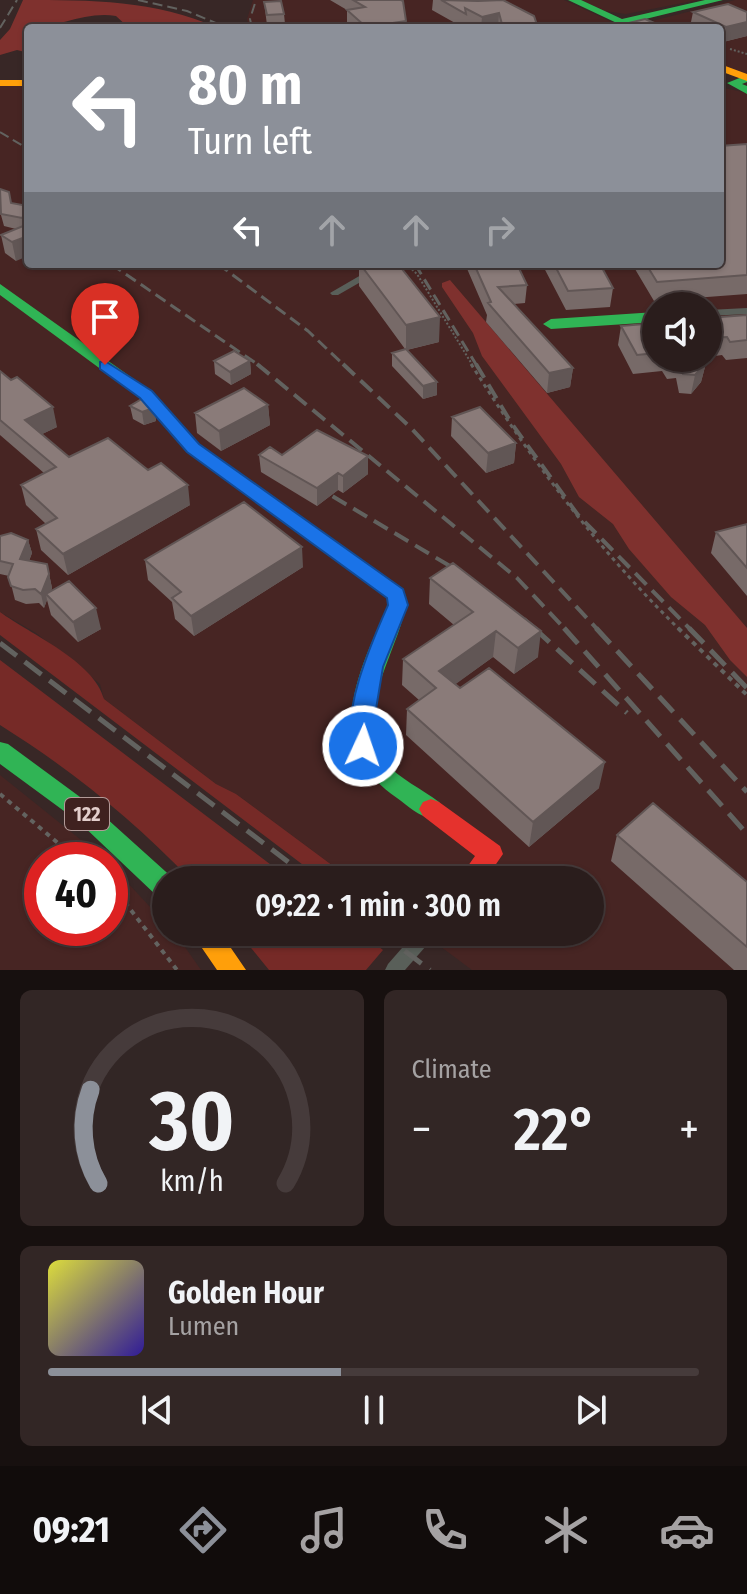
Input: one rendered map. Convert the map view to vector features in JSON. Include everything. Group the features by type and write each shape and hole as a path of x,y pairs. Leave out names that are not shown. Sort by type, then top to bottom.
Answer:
{"street":[{"path":"573,0 626,24"},
{"path":"632,24 718,0"},
{"path":"0,83 24,83"},
{"path":"335,293 380,268"},
{"path":"0,288 146,395 193,448 396,595 398,605 372,667 363,721 363,746 376,768 491,854 481,866"},
{"path":"722,312 747,311"},
{"path":"551,324 642,318"},
{"name":"122","path":"0,751 44,780 92,818 152,875"},
{"path":"215,946 233,970"},
{"path":"394,970 415,946"}],"path":[{"path":"730,49 747,54"},
{"path":"410,268 489,392 567,506 656,605 747,695"},
{"path":"0,794 57,842"},
{"path":"128,906 177,970"}],"shaded area":[{"path":"23,0 98,1 147,7 207,24 125,24 116,16 105,15 55,24 24,24 24,52 17,50 0,55 0,40 10,29"},
{"path":"253,0 564,0 616,24 248,24"},
{"path":"580,0 698,0 626,14 605,11"},
{"path":"735,0 747,0 747,76 724,67 724,24 651,24 652,21"},
{"path":"0,85 24,85 24,268 724,268 724,88 747,93 747,970 472,970 440,946 604,946 604,866 333,866 236,794 216,784 104,699 100,684 36,633 0,612"},
{"path":"450,280 747,628 747,677 730,660 705,625 671,597 629,549 613,524 579,497 561,464 482,356 473,333 442,287 442,283"},
{"path":"0,612 75,661 98,685 104,699 216,784 236,794 333,866 305,866 0,635"},
{"path":"0,660 272,866 177,866 100,796 0,725"},
{"path":"0,775 84,842 24,842 24,946 128,946 128,883 152,909 152,946 184,946 201,970 0,970"},
{"path":"249,946 378,946 383,950 366,970 269,970"}],"building":[{"path":"353,0 401,0 406,21 363,24 347,10 365,7"},
{"path":"441,0 503,0 534,16 537,24 502,24 499,13 482,17 465,8 466,14"},
{"path":"281,1 284,14 267,15 264,2"},
{"path":"728,4 747,12 747,22 726,27 693,12"},
{"path":"645,19 657,24 624,24"},
{"path":"747,144 747,275 657,282 648,268 724,268 724,146"},
{"path":"0,189 9,192 11,203 24,205 22,218 1,214"},
{"path":"24,226 24,238 12,242 1,235"},
{"path":"363,268 401,268 440,317 406,325"},
{"path":"476,268 519,268 527,285 498,287 573,368 549,373 488,303 491,302"},
{"path":"556,268 602,268 613,288 568,291"},
{"path":"747,315 747,340 730,342 727,337 722,337 722,317"},
{"path":"642,324 642,354 637,355 621,326"},
{"path":"406,349 437,382 423,386 392,353"},
{"path":"234,351 250,361 230,372 214,361"},
{"path":"0,371 11,380 17,377 53,407 25,420 69,457 108,438 148,470 161,463 188,485 63,554 36,529 57,518 21,485 56,467 0,420"},
{"path":"244,388 268,405 219,431 195,413"},
{"path":"145,397 154,408 142,412 130,406"},
{"path":"480,407 516,443 488,453 452,417"},
{"path":"317,430 368,456 343,476 338,473 317,488 259,455 270,447 282,455"},
{"path":"244,502 302,547 191,616 172,598 181,592 145,560"},
{"path":"747,524 747,568 716,532"},
{"path":"11,533 28,540 20,559 47,564 49,574 41,594 35,589 23,590 11,586 8,577 13,564 0,561 0,536"},
{"path":"453,563 541,631 518,648 496,631 439,671 460,688 489,668 605,762 533,822 407,709 436,688 403,659 473,612 430,578"},
{"path":"69,581 96,608 73,622 46,594"},
{"path":"653,803 747,882 747,947 617,835"}],"railway":[{"path":"0,28 17,0"},
{"path":"138,0 187,11 218,24"},
{"path":"251,24 256,0"},
{"path":"0,132 24,147"},
{"path":"117,268 260,366"},
{"path":"223,268 308,331 345,366"},
{"path":"417,268 477,366"},
{"path":"257,364 517,578 566,630"},
{"path":"343,364 411,428 598,630"},
{"path":"476,364 512,424 578,515 691,630"},
{"path":"312,484 470,578"},
{"path":"524,619 537,630"},
{"path":"534,628 627,713"},
{"path":"564,628 747,834"},
{"path":"596,628 747,792"},
{"path":"689,628 747,688"},
{"path":"0,643 294,866"},
{"path":"398,946 430,970"}],"traffic: fast":[{"path":"573,0 621,22"},
{"path":"621,22 718,0"},
{"path":"747,78 733,83 747,91"},
{"path":"0,288 146,395 193,448 396,595 398,605 368,687 362,732 366,752 376,768 431,809"},
{"path":"551,324 642,318"},
{"path":"0,751 87,815 152,875"}],"traffic: slow":[{"path":"724,69 746,78"},
{"path":"0,83 24,83"},
{"path":"215,946 233,970"}],"traffic: jam":[{"path":"431,809 491,854 481,866"}],"route":[{"path":"105,365 146,395 193,448 396,595 398,605 372,667 363,721 363,746"}]}
